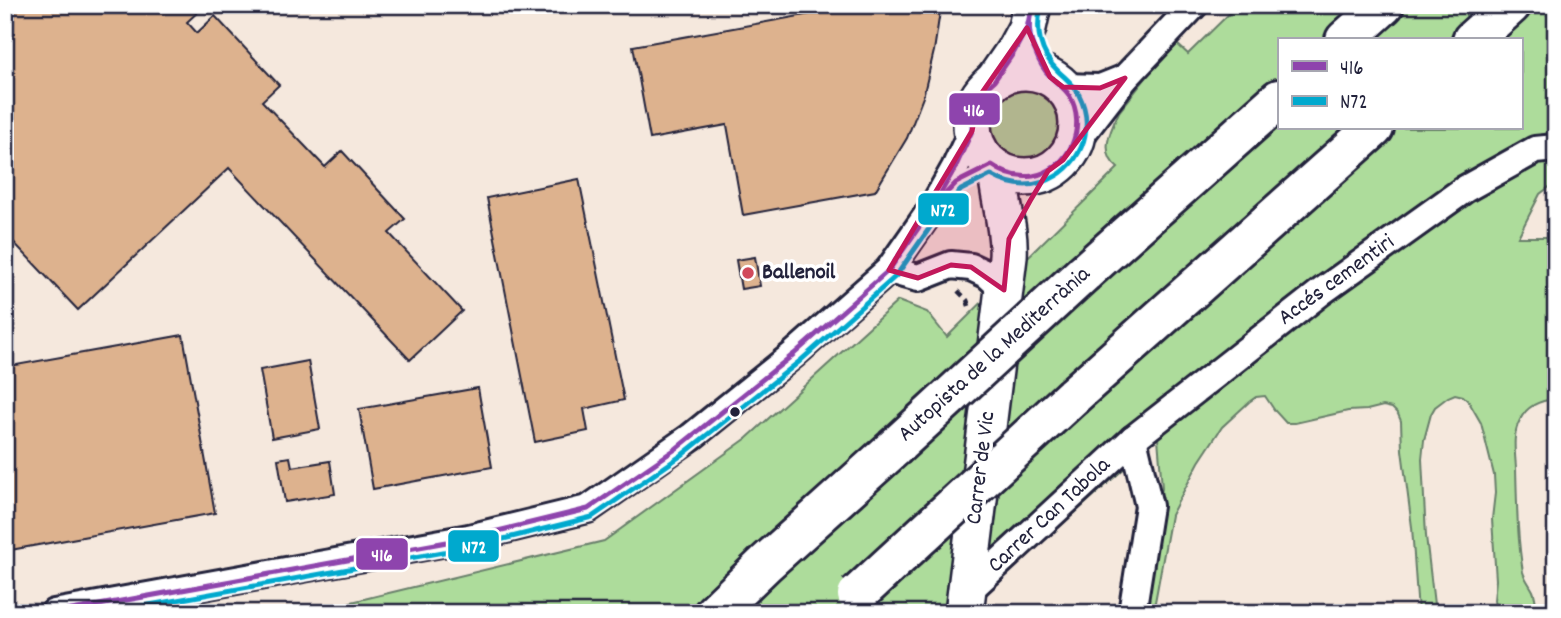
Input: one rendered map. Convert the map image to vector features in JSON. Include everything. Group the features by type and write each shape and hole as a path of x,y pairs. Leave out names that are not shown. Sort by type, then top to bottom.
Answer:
{"highway":[{"path":"1347,38 1384,5"},
{"path":"1474,38 1511,5"},
{"name":"Autopista de la Mediterrània","path":"714,613 766,562 1278,100"},
{"path":"848,604 1073,396 1372,130"}],"street":[{"path":"1030,17 1014,52 994,81 983,91 972,117 972,131 978,150 994,167 1022,177 1048,171 1063,160 1125,78 1194,5"},
{"path":"1030,17 1036,54 1069,94 1076,109 1077,127 1073,144"},
{"path":"994,81 1017,71 1034,71 1057,82 1100,88 1125,78"},
{"path":"54,613 469,538 588,509 677,448 794,354 889,270 933,207 972,131"},
{"name":"Accés cementiri","path":"1133,439 1321,292 1465,189 1535,150 1556,148"},
{"path":"933,207 956,183 994,167"},
{"name":"Carrer de Vic","path":"966,602 1009,239 994,167"},
{"name":"Carrer de Vic","path":"1009,239 1048,171"},
{"path":"889,270 918,278 951,265 971,267 988,275 1004,290"},
{"path":"1132,613 1149,506 1133,439"},
{"name":"Carrer Can Tabola","path":"966,602 1133,439"}],"highlighted area":[{"path":"1027,28 1050,77 1063,87 1100,88 1125,78 1063,160 1048,171 1030,201 1009,239 1004,290 971,267 951,265 918,278 889,270 972,131 979,97"}],"green space":[{"path":"1238,5 1556,5 1556,182 1540,194 1518,237 1556,237 1556,399 1540,402 1526,411 1517,425 1515,443 1521,559 1524,575 1534,594 1537,613 1496,613 1492,519 1494,475 1481,423 1469,402 1463,396 1455,394 1435,407 1431,414 1422,459 1426,536 1435,613 1418,613 1412,527 1401,421 1398,414 1392,408 1383,406 1286,423 1265,396 1256,397 1249,402 1222,427 1199,462 1171,515 1153,613 1139,613 1162,488 1158,438 983,596 981,613 306,613 604,541 747,438 898,301 927,312 947,337 1118,168 1109,156 1108,142 1119,112 1176,43 1188,54"},
{"path":"1015,87 1029,87 1043,93 1053,103 1059,124 1057,138 1043,155 1029,161 1015,161 1001,155 991,145 985,131 985,117 991,103 1001,93"}],"building":[{"path":"5,5 200,5 202,8 187,22 197,33 215,16 279,85 262,101 325,167 342,151 405,219 389,233 462,311 410,360 229,168 78,310 5,233"},
{"path":"860,5 941,5 923,97 907,138 875,191 743,215 727,125 650,139 633,46"},
{"path":"579,179 624,400 584,409 588,431 535,442 487,198"},
{"name":"Ballenoil","path":"755,257 760,286 741,289 736,260"},
{"path":"183,335 215,513 5,551 5,367"},
{"path":"308,361 320,429 272,438 260,370"},
{"path":"478,388 492,467 373,489 359,409"},
{"path":"290,457 292,467 330,461 335,494 285,502 278,459"}],"transit line":[{"name":"416","path":"926,218 955,168 972,131 976,103 1014,52 1027,28 1032,5"},
{"name":"416","path":"55,613 469,538 588,509 677,448 794,354 889,270 933,207 956,183 992,165 1011,175 1033,176 1046,172 1066,156 1076,133 1077,120 1069,95 1044,68 1033,47 1030,30 1032,5"},
{"name":"N72","path":"105,613 471,547 592,517 682,455 800,361 896,276 940,213 961,190 991,175 1016,184 1036,184 1056,176 1075,158 1085,135 1084,108 1075,88 1052,64 1043,49 1039,33 1041,7"}],"place":[{"name":"Ballenoil","path":"748,273"}]}
